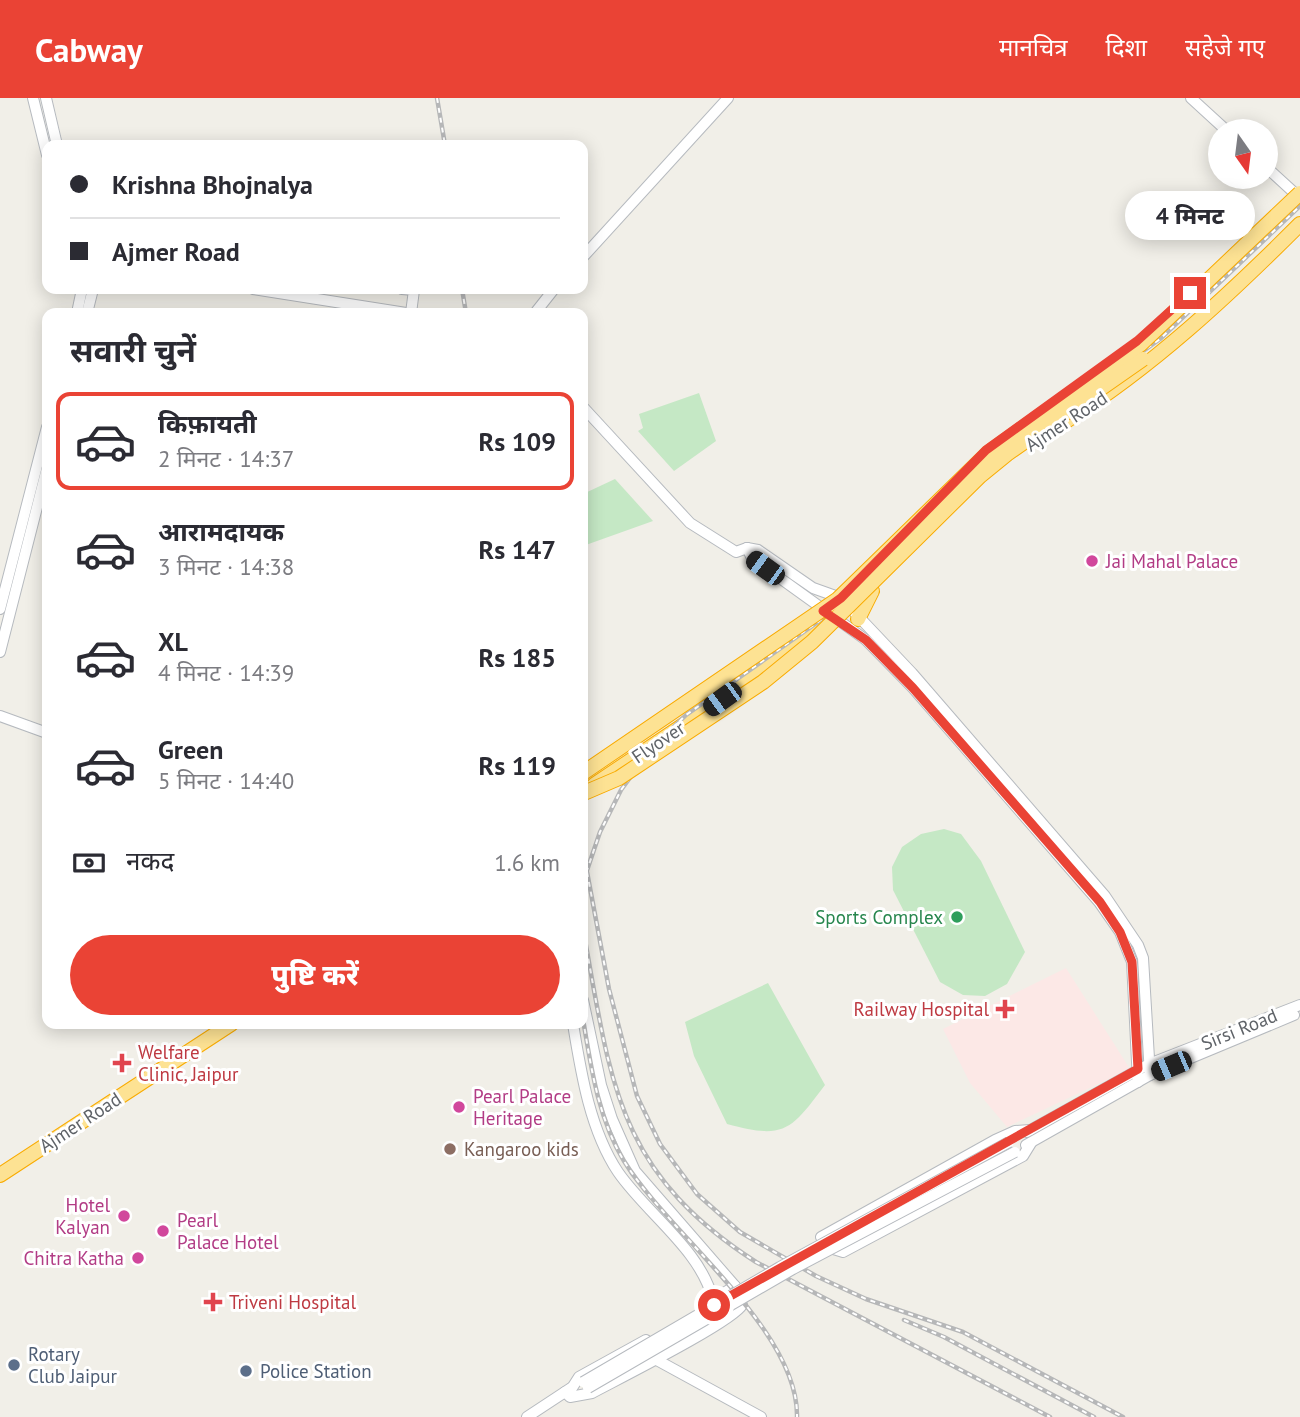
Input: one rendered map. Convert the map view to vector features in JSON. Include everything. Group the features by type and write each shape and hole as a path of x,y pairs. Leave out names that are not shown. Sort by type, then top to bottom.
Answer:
{"highway":[{"name":"Ajmer Road","path":"828,614 844,601 977,458 1137,341 1299,193"},
{"path":"588,772 838,600 988,453 1141,344 1299,193"},
{"path":"588,791 619,778 763,682 813,642 980,477 1007,454 1143,359 1240,273 1300,214"},
{"name":"Ajmer Road","path":"844,601 872,591 964,496 1012,456 1078,413 1175,341 1245,280 1300,224"},
{"path":"1066,391 1078,413"},
{"path":"858,619 872,591"},
{"name":"Flyover","path":"588,790 828,614"},
{"name":"Flyover","path":"588,773 596,771 762,664"},
{"name":"Ajmer Road","path":"0,1166 209,1029"},
{"name":"Ajmer Road","path":"0,1175 223,1029"}],"street":[{"path":"33,98 43,140"},
{"path":"46,98 57,140"},
{"path":"588,252 728,98"},
{"path":"1191,98 1214,119"},
{"path":"1278,176 1299,193"},
{"path":"286,294 376,308"},
{"path":"539,308 550,294"},
{"path":"588,412 690,523 736,552 747,548 758,550 813,588 844,601 858,619 912,673 1105,896 1138,945 1146,976 1146,1069 1139,1082 1031,1143 1012,1147"},
{"path":"0,609 42,446"},
{"path":"0,652 42,488"},
{"path":"747,548 752,558 866,640 913,688 1100,902 1120,932 1132,962 1146,1069"},
{"path":"0,704 0,716 42,731"},
{"name":"Sirsi Road","path":"1146,1069 1300,1004"},
{"name":"Sirsi Road","path":"1146,1069 1300,1012"},
{"path":"569,1392 592,1393 660,1359 740,1310 741,1297 735,1286 635,1171 612,1119 588,1021"},
{"path":"574,1029 595,1123 612,1162 637,1198 704,1274 713,1300"},
{"path":"527,1417 541,1413 569,1392 1012,1147 1030,1130 1146,1069"},
{"path":"1030,1130 1015,1131 995,1140 821,1237 827,1247 843,1252 1023,1156 1031,1143"},
{"path":"569,1392 579,1377 735,1286"},
{"path":"648,1338 660,1359 761,1417"}],"shaded area":[{"path":"1066,968 1130,1069 1007,1127 970,1083 943,1029"}],"green space":[{"path":"699,393 716,441 674,471 638,431 643,428 639,414"},
{"path":"615,479 653,521 588,544 588,492"},
{"name":"Sports Complex","path":"944,829 961,834 981,861 1025,952 1007,984 985,996 963,995 940,982 893,890 892,867 902,847 921,834"},
{"path":"768,983 825,1085 804,1112 785,1127 775,1131 746,1129 727,1124 694,1056 685,1022"}],"railway":[{"path":"437,98 444,140"},
{"path":"588,867 600,832 621,790 651,749 686,715 839,607 878,573 957,492 1002,452 1160,339 1300,206"},
{"path":"463,294 465,308"},
{"path":"588,877 609,989 637,1096 660,1144 697,1194 740,1232 816,1276 866,1299 963,1332 1123,1417"},
{"path":"588,956 602,1032 627,1118 647,1157 673,1193 709,1228 756,1262 1050,1417"},
{"path":"585,1029 597,1092 615,1145 644,1189 755,1317 777,1350 792,1384 797,1417"},
{"path":"904,1320 944,1337 1094,1417"}],"place":[{"name":"Jai Mahal Palace","path":"1092,561"},
{"name":"Sports Complex","path":"957,917"},
{"name":"Railway Hospital","path":"1005,1009"},
{"name":"Welfare Clinic, Jaipur","path":"122,1063"},
{"name":"Pearl Palace Heritage","path":"459,1107"},
{"name":"Kangaroo kids","path":"450,1149"},
{"name":"Hotel Kalyan","path":"124,1216"},
{"name":"Pearl Palace Hotel","path":"163,1231"},
{"name":"Chitra Katha","path":"138,1258"},
{"name":"Triveni Hospital","path":"213,1302"},
{"name":"Rotary Club Jaipur","path":"14,1365"},
{"name":"Police Station","path":"246,1371"}],"route":[{"path":"714,1305 1085,1101 1138,1069 1132,962 1120,932 1100,902 913,688 866,640 823,611 841,598 869,566 986,450 1137,341 1190,293"}]}
